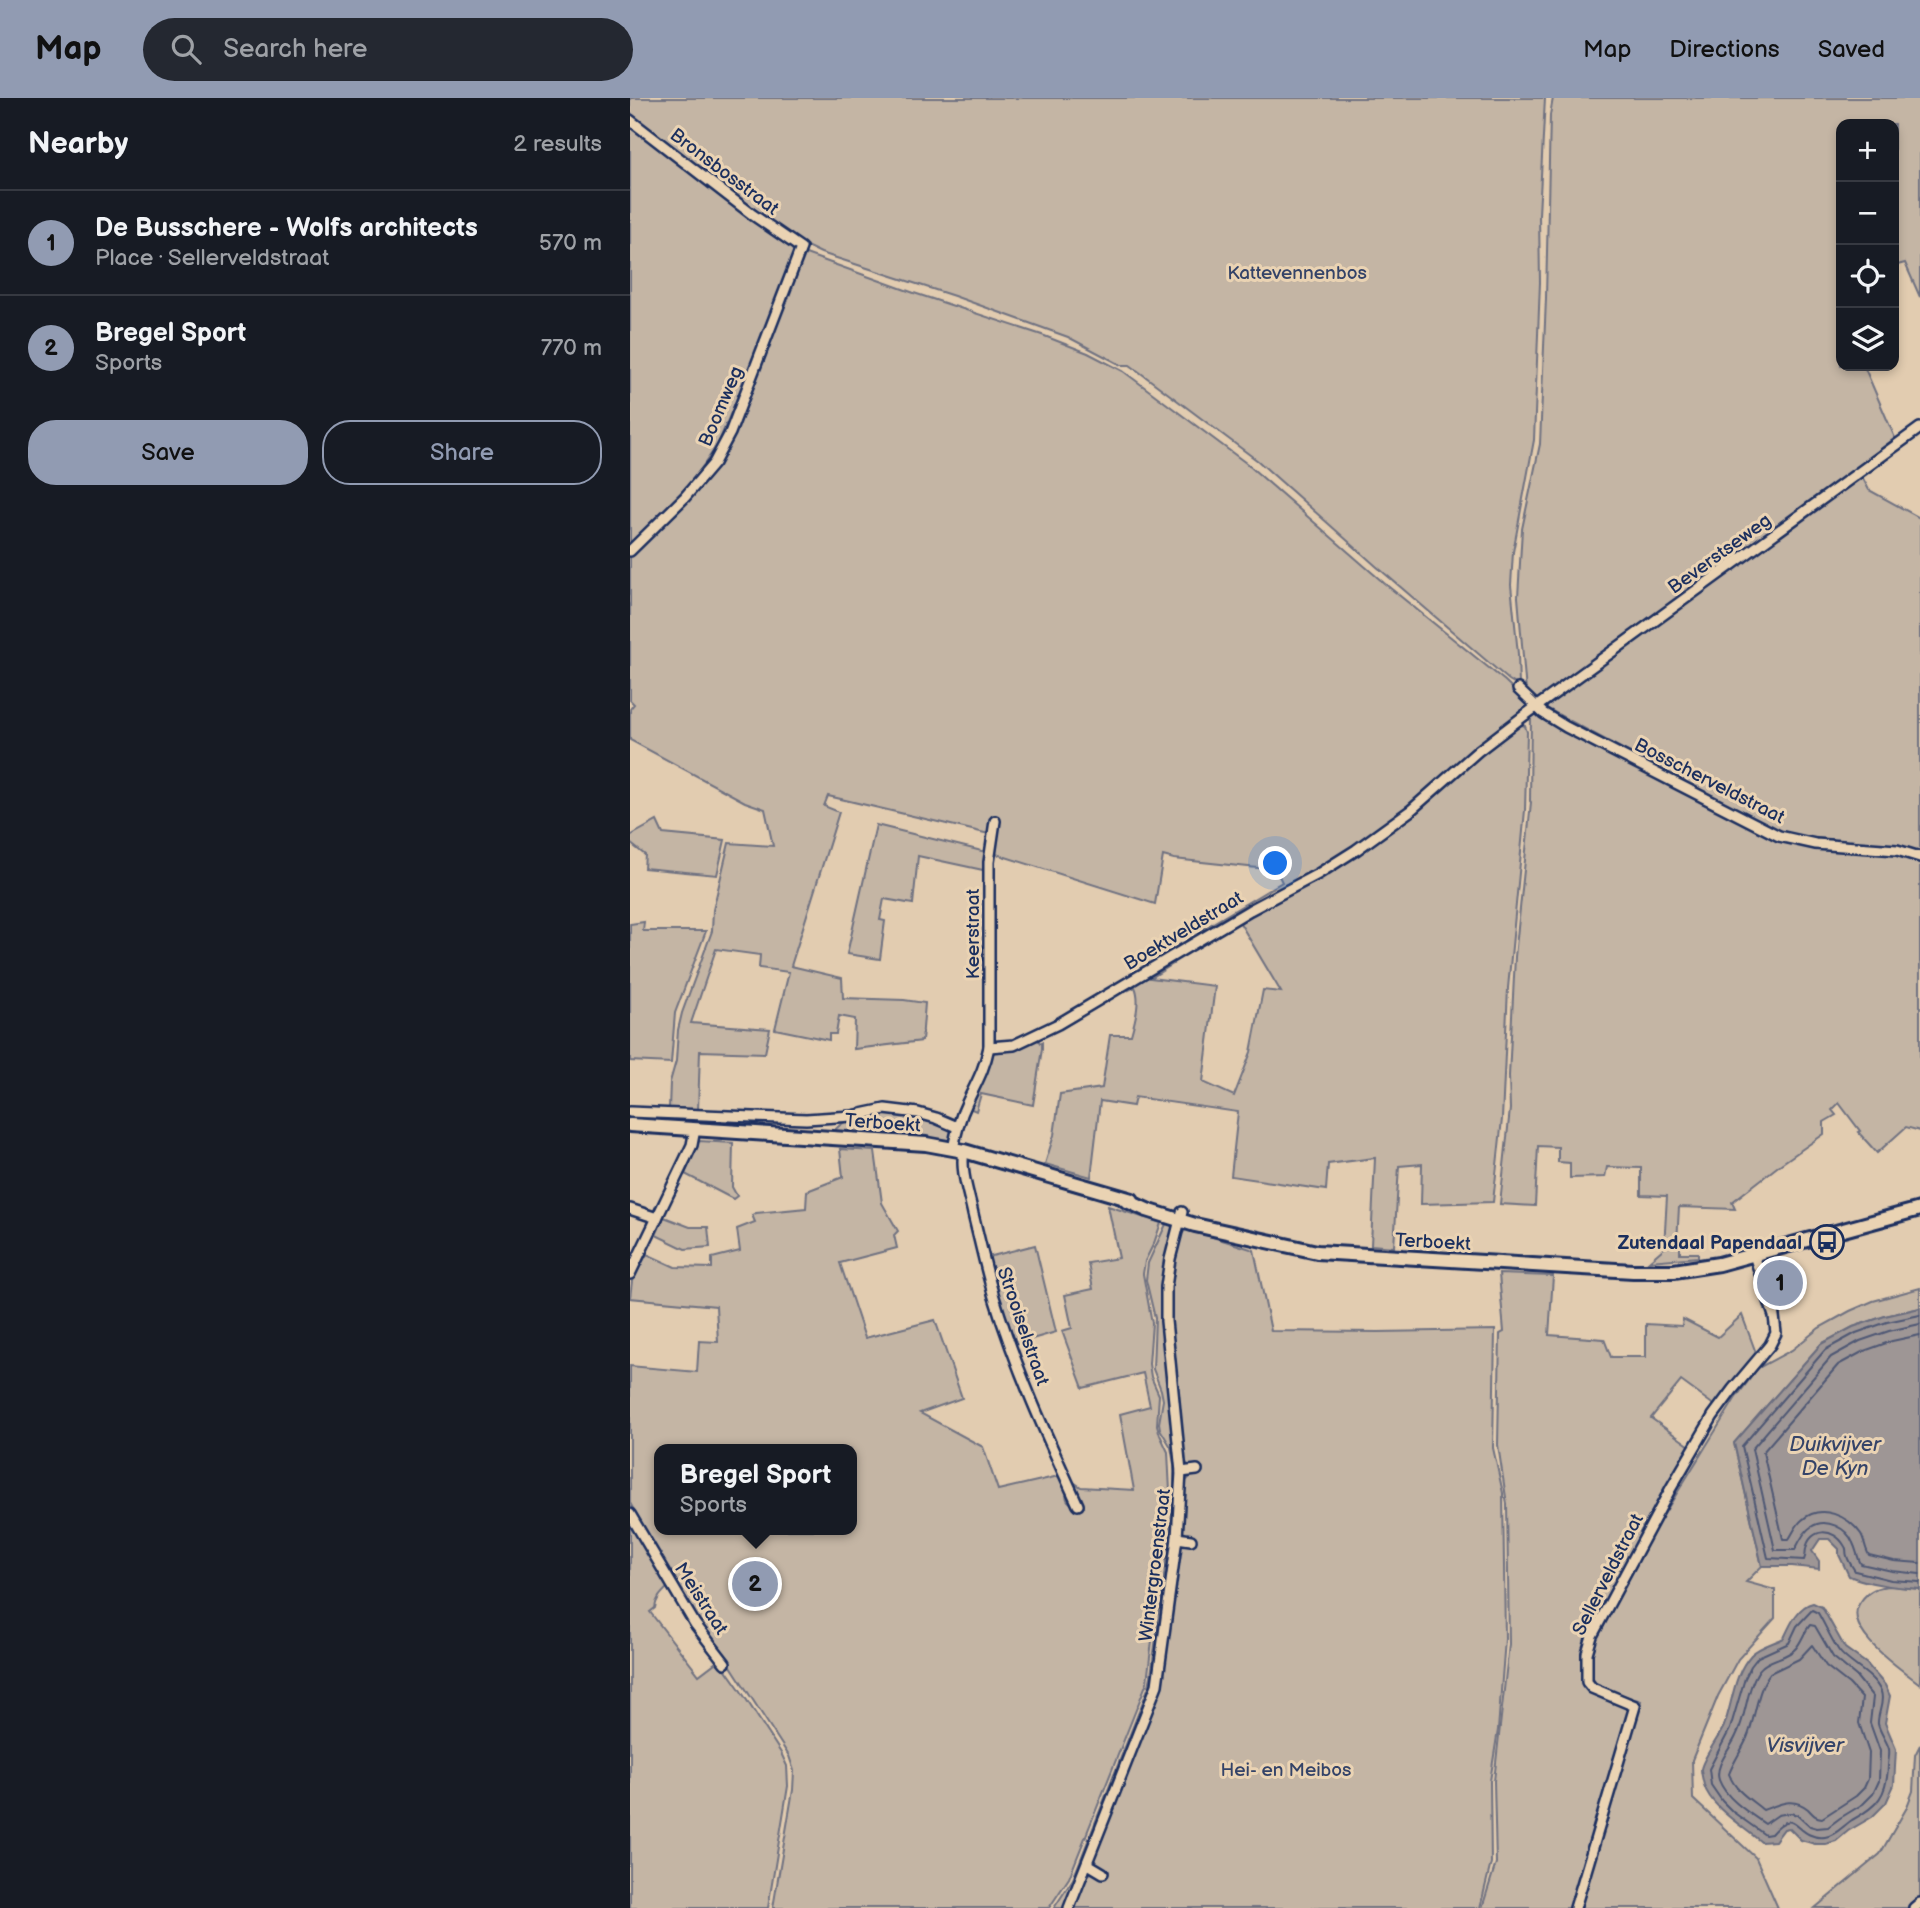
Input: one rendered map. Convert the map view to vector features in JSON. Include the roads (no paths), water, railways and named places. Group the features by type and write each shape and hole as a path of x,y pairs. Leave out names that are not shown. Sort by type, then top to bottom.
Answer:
{"main road":[{"name":"Terboekt","path":"630,1125 901,1141 959,1150 1125,1200 1147,1210 1181,1216 1225,1233 1317,1252 1493,1264 1633,1272 1674,1271 1755,1259 1920,1209"}],"street":[{"name":"Bronsbosstraat","path":"630,120 742,207 801,248"},
{"name":"Boomweg","path":"630,551 685,497 714,463 730,433 801,248"},
{"name":"Beverstseweg","path":"1538,706 1920,428"},
{"path":"1518,689 1538,706"},
{"name":"Bosscherveldstraat","path":"1538,706 1543,713 1566,727 1779,836 1815,844 1897,850 1920,857"},
{"name":"Boektveldstraat","path":"989,1047 1014,1045 1058,1024 1250,910 1318,874 1410,811 1478,751 1538,706"},
{"name":"Keerstraat","path":"989,1047 989,862 995,821"},
{"path":"959,1150 957,1127 985,1068 989,1047"},
{"name":"Terboekt","path":"630,1112 806,1119 852,1116 885,1109 918,1113 957,1127"},
{"path":"630,1274 692,1145 695,1129"},
{"name":"Strooiselstraat","path":"959,1150 994,1299 1039,1419 1078,1505"},
{"path":"630,1209 657,1218"},
{"name":"Wintergroenstraat","path":"1069,1908 1157,1685 1177,1538 1181,1472 1166,1321 1166,1287 1181,1216"},
{"name":"Sellerveldstraat","path":"1577,1906 1635,1706 1592,1688 1587,1682 1589,1644 1671,1488 1713,1416 1770,1345 1776,1333 1774,1316 1755,1259"},
{"path":"1181,1472 1197,1471"},
{"name":"Meistraat","path":"630,1514 695,1624 725,1663"},
{"path":"1177,1538 1191,1539"},
{"path":"1088,1864 1102,1872"},
{"path":"1914,1908 1920,1903"}],"water":[{"name":"Duikvijver De Kyn","path":"1920,1308 1920,1589 1875,1584 1849,1576 1839,1549 1829,1539 1820,1539 1812,1551 1819,1561 1819,1569 1762,1566 1734,1443 1821,1344 1853,1327"},
{"name":"Visvijver","path":"1813,1603 1822,1607 1845,1648 1867,1664 1885,1685 1890,1696 1885,1723 1896,1749 1894,1785 1886,1803 1872,1817 1836,1841 1815,1844 1801,1840 1789,1828 1784,1829 1775,1841 1761,1842 1713,1802 1704,1785 1701,1769 1724,1726 1740,1671 1745,1663 1758,1650 1784,1638 1799,1612"}],"place":[{"name":"Zutendaal Papendaal","path":"1827,1242"},
{"name":"De Busschere - Wolfs architects","path":"1780,1283"},
{"name":"Bregel Sport","path":"755,1584"}],"park label":[{"name":"Kattevennenbos","path":"1297,272"},
{"name":"Hei- en Meibos","path":"1286,1769"}]}
